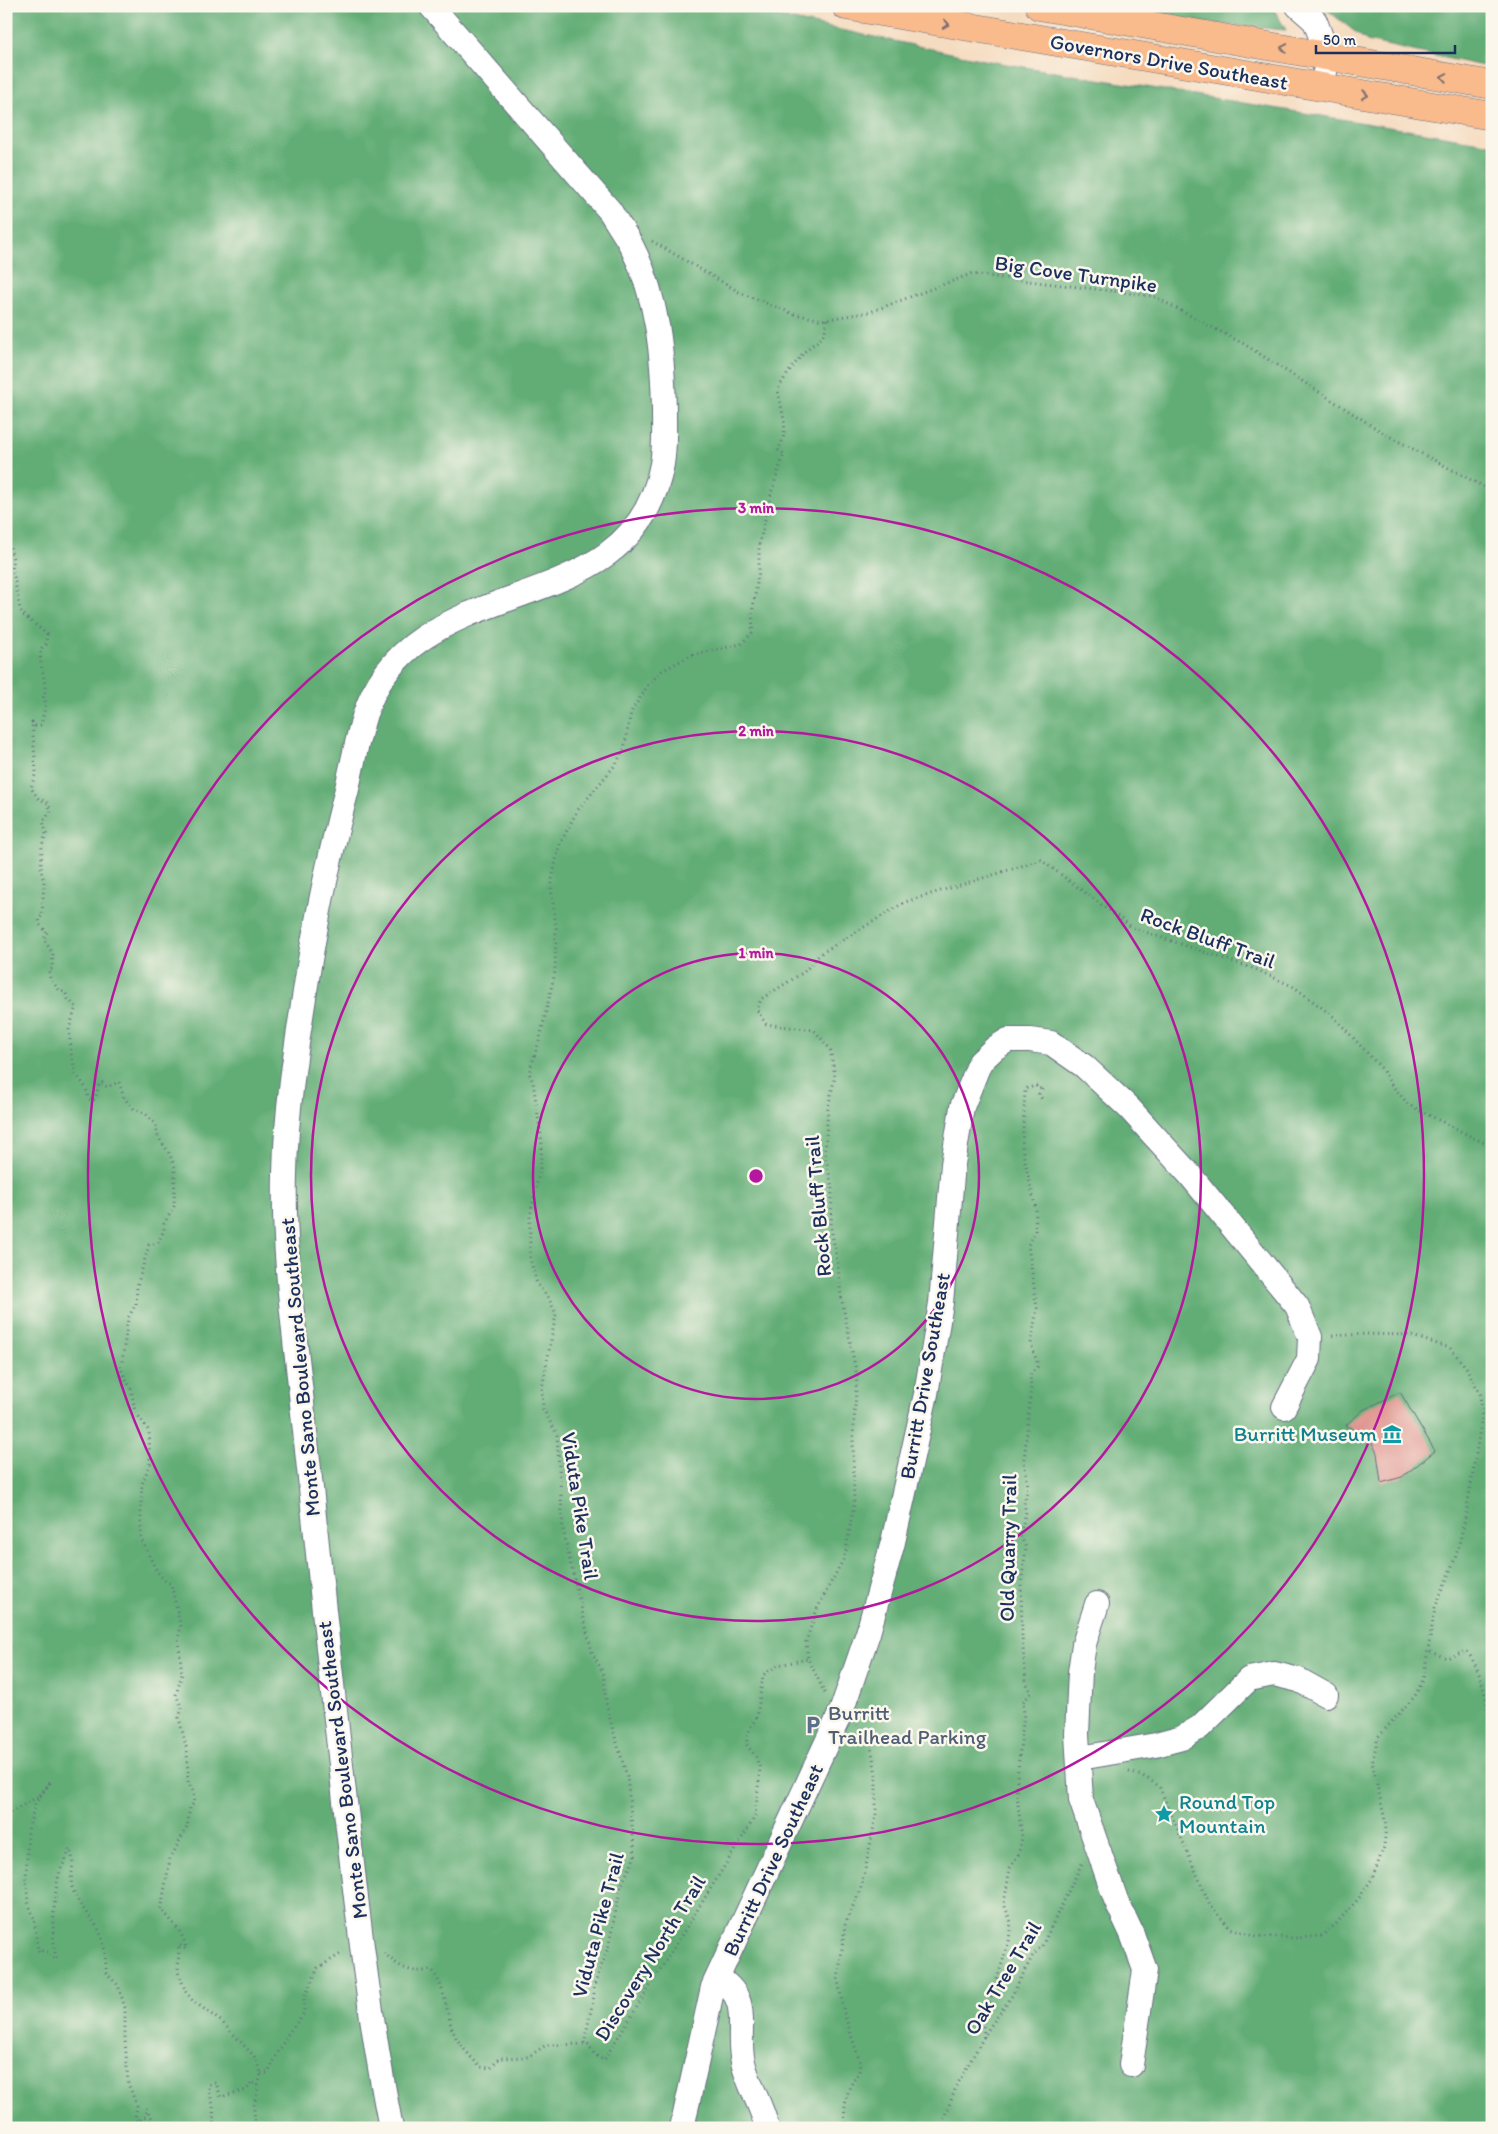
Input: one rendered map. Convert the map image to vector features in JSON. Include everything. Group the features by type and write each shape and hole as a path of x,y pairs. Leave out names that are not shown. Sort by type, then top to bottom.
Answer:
{"highway":[{"name":"Governors Drive Southeast","path":"846,6 1492,116"},
{"name":"Governors Drive Southeast","path":"1039,6 1492,86"}],"street":[{"name":"Monte Sano Boulevard Southeast","path":"391,2128 378,2060 363,1949 290,1307 284,1178 287,1124 293,1068 313,940 328,862 366,711 388,673 420,638 443,624 565,579 614,550 630,535 643,515 654,492 661,467 664,442 660,342 649,291 633,249 610,211 430,6"},
{"path":"1298,6 1314,21 1328,56 1322,88"},
{"name":"Burritt Drive Southeast","path":"682,2128 714,1987 840,1712 868,1633 893,1542 926,1394 941,1303 953,1164 962,1107 980,1062 995,1048 1008,1040 1030,1040 1051,1043 1097,1078 1129,1108 1196,1183 1297,1306 1310,1338"},
{"path":"1284,1408 1309,1359 1310,1338"},
{"path":"1097,1604 1084,1644 1080,1672 1077,1734 1091,1756 1081,1800 1116,1900 1132,1934 1145,1970 1131,2065"},
{"path":"1091,1756 1182,1738 1200,1727 1249,1679 1274,1674 1299,1680 1326,1695"},
{"path":"718,1978 731,1986 740,2004 743,2062 767,2128"}],"path":[{"name":"Big Cove Turnpike","path":"633,249 642,242 650,240 741,293 794,314 826,319 870,312 971,274 1153,296 1244,344 1385,434 1492,491"},
{"name":"Viduta Pike Trail","path":"584,2043 594,1996 594,1986 608,1948 621,1886 634,1856 627,1776 606,1702 604,1675 592,1652 563,1528 557,1434 543,1409 542,1388 556,1314 548,1296 536,1284 530,1258 530,1216 540,1169 542,1144 533,1082 529,1073 540,1038 555,972 556,928 551,885 553,866 559,846 577,811 616,764 624,749 631,712 648,685 662,670 691,655 741,644 753,632 752,613 759,572 759,545 771,492 784,454 778,450 785,437 785,424 780,411 778,389 801,356 819,342 827,329 826,319"},
{"path":"6,533 13,559 12,565 20,609 23,615 47,634 48,638 42,648 40,659 46,688 43,698 46,703 41,725 35,726 32,722 36,772 31,788 38,798 48,803 50,811 43,821 46,834 42,845 41,871 44,881 42,916 39,918 40,925 47,932 45,941 54,958 52,969 49,970 50,979 60,991 65,992 68,1000 76,1007 69,1029 71,1053 76,1074 86,1088 88,1098 92,1101 95,1099 99,1084 102,1083 107,1087 119,1082 124,1098 134,1109 145,1113 156,1125 160,1141 168,1150 175,1167 174,1206 164,1224 164,1230 158,1244 149,1245 137,1286 136,1304 128,1318 121,1369 130,1389 135,1411 149,1431 150,1464 142,1484 141,1538 156,1570 164,1580 171,1584 181,1626 178,1638 182,1674 176,1696 182,1708 179,1718 187,1750 188,1782 193,1791 194,1803 190,1807 187,1827 170,1859 161,1909 169,1917 186,1942 186,1949 179,1945 177,1959 178,1972 186,1992 193,2001 222,2022 254,2056 261,2073 254,2106 256,2128"},
{"name":"Rock Bluff Trail","path":"845,2128 844,2112 850,2083 860,2073 860,2062 844,2013 838,1980 845,1925 862,1885 875,1824 876,1775 869,1738 854,1722 835,1708 808,1659 806,1642 817,1609 845,1556 854,1504 854,1437 857,1376 841,1296 831,1228 832,1188 825,1153 828,1108 835,1076 830,1048 814,1030 766,1024 757,1010 760,999 804,972 820,954 905,902 1041,860 1133,928 1255,969 1294,986 1334,1017 1382,1069 1390,1083 1409,1105 1492,1147"},
{"name":"Old Quarry Trail","path":"984,2037 982,2024 1009,1941 1011,1922 1004,1904 1010,1868 1018,1855 1022,1838 1016,1787 1024,1714 1023,1702 1031,1693 1026,1682 1022,1637 1021,1584 1026,1548 1020,1534 1026,1512 1024,1504 1028,1486 1024,1461 1031,1387 1030,1375 1037,1367 1031,1344 1037,1308 1028,1245 1035,1232 1036,1210 1022,1148 1024,1121 1023,1092 1025,1088 1036,1086 1038,1089 1042,1088 1039,1094 1043,1101"},
{"path":"1091,1756 1113,1767 1145,1776 1159,1786 1210,1905 1230,1928 1257,1936 1294,1938 1320,1936 1335,1925 1359,1898 1372,1879 1384,1847 1386,1825 1372,1762 1378,1737 1415,1696 1423,1680 1430,1652 1435,1608 1456,1556 1465,1520 1482,1417 1480,1394 1466,1367 1450,1348 1409,1335 1366,1334 1310,1338"},
{"path":"1430,1652 1447,1658 1467,1651 1474,1660 1484,1687 1492,1736"},
{"name":"Discovery North Trail","path":"261,2073 268,2073 272,2068 287,2035 304,2013 304,1998 318,1968 337,1955 352,1949 377,1946 392,1960 416,1973 432,1970 446,1995 446,2008 457,2039 480,2067 491,2068 499,2058 528,2057 546,2045 584,2043 588,2044 595,2055 606,2058 755,1817 760,1769 756,1757 746,1744 750,1728 757,1716 763,1676 778,1666 808,1659"},
{"path":"6,1815 39,1796 51,1781 34,1806 28,1830 26,1887 38,1950 39,1953 48,1952 51,1957 57,1959 52,1951 54,1904 60,1871 69,1849 73,1866 71,1883 75,1898 97,1926 105,1949 106,1973 118,1985 124,2002 128,2083 137,2106 135,2118 138,2122 146,2116 146,2108 154,2122 151,2128"},
{"name":"Oak Tree Trail","path":"940,2128 957,2085 984,2037 1010,1999 1033,1955 1042,1946 1078,1868 1086,1857 1098,1850"},
{"path":"214,2128 213,2104 209,2092 209,2084 216,2083 220,2097 246,2090 252,2085 250,2083 256,2083 258,2088"}],"green space":[{"path":"6,6 726,6 994,62 1492,144 1492,2128 6,2128"},
{"path":"1039,6 1272,6 1286,30 1064,11"},
{"path":"1322,6 1492,6 1492,68 1367,41"}],"building":[{"name":"Burritt Museum","path":"1400,1392 1435,1451 1402,1477 1381,1483 1377,1453 1372,1443 1346,1425 1363,1410"}],"place":[{"name":"Burritt Museum","path":"1392,1434"},
{"name":"Burritt Trailhead Parking","path":"813,1725"},
{"name":"Round Top Mountain","path":"1164,1814"}]}
